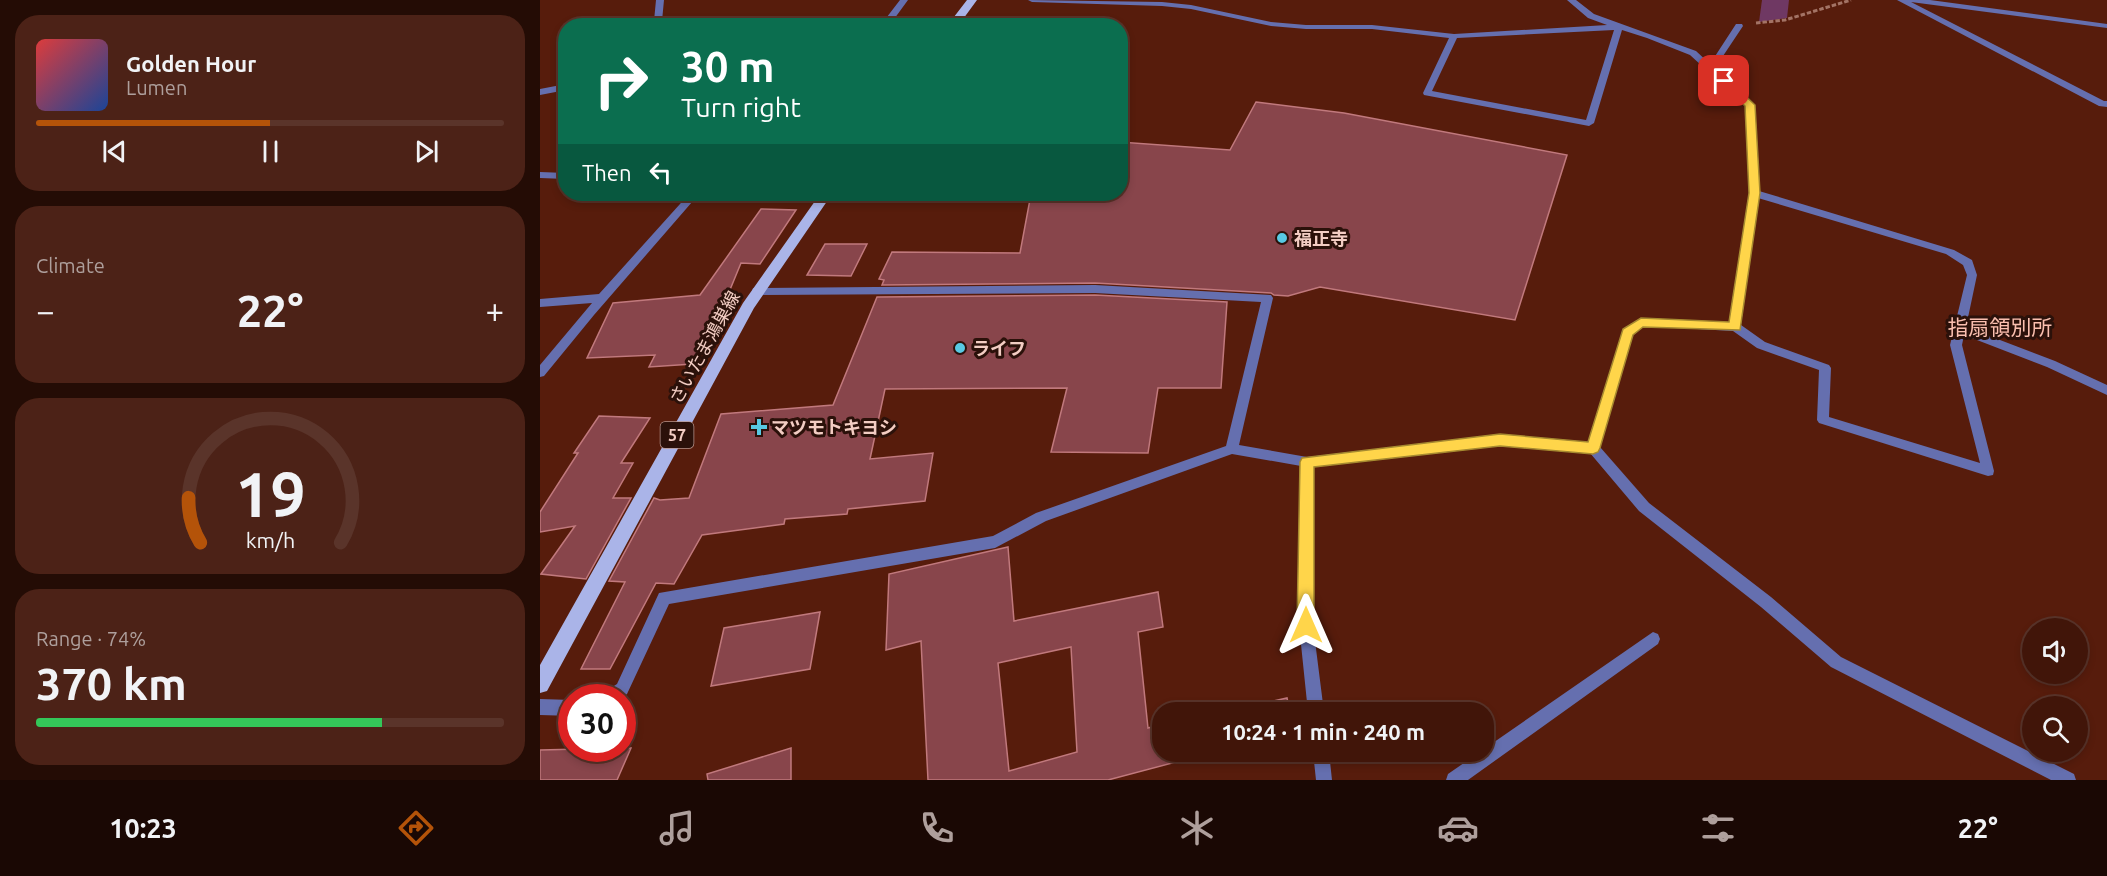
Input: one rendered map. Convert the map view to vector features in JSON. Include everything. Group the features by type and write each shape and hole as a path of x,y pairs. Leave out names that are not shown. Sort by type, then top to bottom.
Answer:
{"main road":[{"path":"958,18 972,0"},
{"name":"さいたま鴻巣線","path":"540,684 757,291 821,201"}],"street":[{"path":"658,18 660,0"},
{"path":"890,18 904,0"},
{"path":"1032,0 1162,4 1191,7 1271,24 1306,27 1372,27 1455,36 1618,27"},
{"path":"1571,0 1590,16 1694,53 1750,105 1754,193 1735,327"},
{"path":"1901,0 2102,104 2107,104"},
{"path":"1912,0 2107,26"},
{"path":"1712,69 1740,26"},
{"path":"1455,36 1427,93 1589,123 1618,27"},
{"path":"540,92 558,89"},
{"path":"540,175 558,176"},
{"path":"1593,448 1628,333 1641,322 1735,327 1761,345 1825,368 1823,420 1988,471 1956,345 1972,274 1968,263 1950,252 1754,193"},
{"path":"540,373 602,298 688,201"},
{"path":"757,291 1095,289 1267,298 1232,449"},
{"path":"540,303 602,298"},
{"path":"1960,329 2050,364 2107,390"},
{"path":"624,684 664,598 995,542 1041,517 1232,449 1307,462 1500,440 1593,448 1644,507 1766,602 1836,662 2068,780"},
{"path":"1307,462 1306,625 1315,702"},
{"path":"1454,780 1653,639"},
{"path":"540,707 558,708"},
{"path":"1322,762 1324,780"}],"path":[{"path":"1740,26 1785,20 1851,0"}],"shaded area":[{"path":"1762,0 1789,0 1787,18 1759,22"}],"building":[{"name":"福正寺","path":"1256,102 1344,113 1567,155 1515,320 1320,287 1288,296 1271,293 1095,283 882,285 884,280 879,279 892,252 1020,253 1030,201 1128,201 1128,143 1230,150"},
{"path":"761,209 796,210 760,264 741,263 713,331 707,331 693,364 649,367 655,355 587,358 613,303 700,295"},
{"path":"825,244 867,244 851,276 807,275"},
{"path":"1095,295 1227,302 1221,388 1158,388 1148,453 1051,452 1067,388 885,389 870,459 933,453 925,501 848,509 847,514 785,519 784,524 702,535 674,584 656,583 610,669 581,669 625,582 609,581 654,498 660,500 689,498 721,414 833,405 877,297"},
{"path":"599,416 650,418 621,463 633,463 613,498 631,498 586,579 541,574 575,526 540,532 540,512 578,453 574,453"},
{"path":"1008,547 1014,621 1158,592 1163,627 1138,632 1148,728 1152,727 1152,762 1176,762 1108,780 928,780 921,641 886,650 889,574","holes":["1071,647 1077,752 1009,771 998,663"]},
{"path":"820,612 810,669 711,686 724,628"},
{"path":"1287,698 1288,702 1269,702"},
{"path":"791,748 791,780 708,780 707,774"},
{"path":"540,750 558,750 558,762 625,762 617,780 540,780"}],"place":[{"name":"福正寺","path":"1282,238"},
{"name":"ライフ","path":"960,348"},
{"name":"マツモトキヨシ","path":"759,427"}],"district":[{"name":"指扇領別所","path":"2000,327"}],"route":[{"path":"1306,625 1307,462 1500,440 1593,448 1628,333 1641,322 1735,327 1754,193 1750,105 1724,81"}]}
